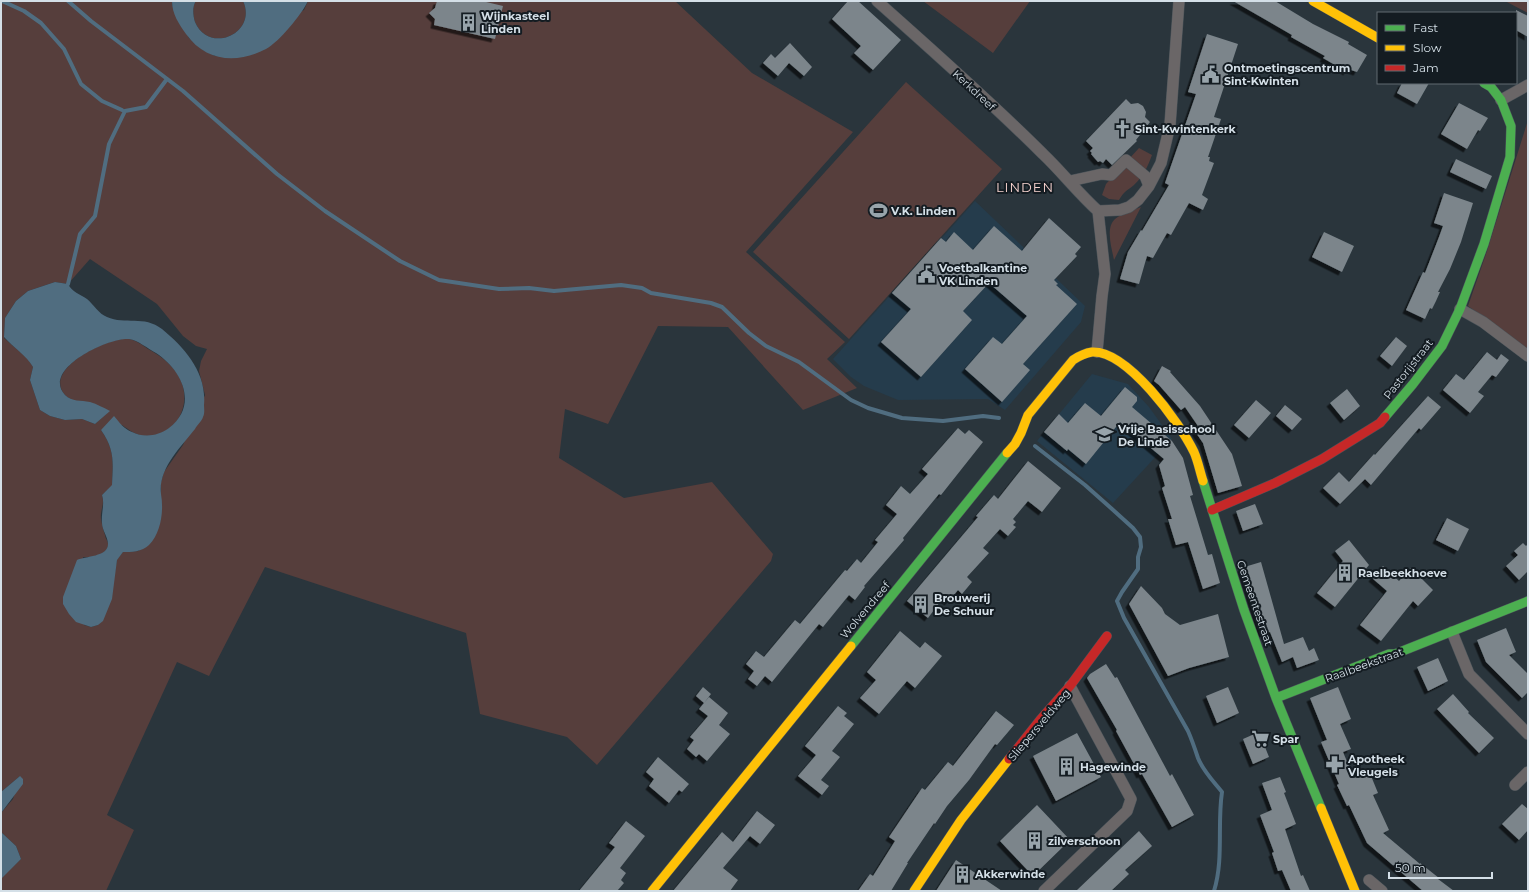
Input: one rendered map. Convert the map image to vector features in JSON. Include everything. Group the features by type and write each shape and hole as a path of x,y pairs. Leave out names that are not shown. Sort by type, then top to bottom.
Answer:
{"street":[{"name":"Kerkdreef","path":"877,1 1043,153 1070,180 1084,198 1098,211"},
{"path":"1097,347 1105,274 1098,211 1120,210 1128,207 1138,200 1149,186 1160,163 1170,126 1179,1"},
{"path":"1312,1 1377,37"},
{"path":"1486,84 1491,87 1501,100 1528,85"},
{"name":"Pastorijstraat","path":"1212,510 1274,483 1322,459 1380,424 1442,346 1460,309 1484,244 1510,157 1511,126 1501,100"},
{"path":"1070,180 1102,174 1111,175 1126,160 1145,176 1149,186"},
{"path":"1460,309 1483,322 1528,356"},
{"name":"Gemeentestraat","path":"1097,347 1115,358 1134,374 1157,397 1175,419 1194,453 1244,610 1276,698 1355,891"},
{"name":"Wolvendreef","path":"652,891 1015,444 1028,415 1068,366 1073,360 1082,354 1097,347"},
{"name":"Raalbeekstraat","path":"1276,698 1389,654 1395,654 1528,601"},
{"path":"1452,632 1468,674 1528,734"},
{"path":"1070,686 1107,636"},
{"name":"Sliepersveldweg","path":"914,891 961,820 1040,720 1070,686 1131,799 1127,810 1044,891"},
{"path":"1515,785 1528,772"},
{"path":"1369,880 1382,891"}],"shaded area":[{"path":"1,1 172,1 172,5 189,38 203,50 215,56 304,10 308,1 675,1 752,73 853,132 746,252 845,342 827,359 857,388 803,410 728,327 658,326 608,424 565,409 559,458 624,498 712,482 773,554 771,561 597,765 567,737 480,714 466,633 265,567 209,676 177,662 107,815 134,830 106,891 1,891 2,877 21,859 16,846 1,832 1,813 13,799 20,776 1,792","holes":["90,259 157,304 183,336 196,346 207,349 201,361 199,371 205,395 183,445 164,472 161,482 161,491 139,551 123,552 117,559 115,572 98,625 91,627 84,625 83,557 99,555 108,548 101,519 103,501 102,495 112,486 113,470 111,450 106,437 101,430 122,425 130,431 143,436 158,434 168,430 181,414 184,404 182,382 173,368 160,356 134,340 120,339 107,343 81,356 70,365 62,375 60,385 68,398 109,411 95,424 82,419 65,420 50,416 40,410 30,380 33,367 27,358 4,338 5,318 16,301 28,291 55,282 68,284"]},
{"path":"172,1 196,1 193,11 195,22 202,32 211,37 220,38 230,36 238,30 244,22 246,12 243,1 308,1 290,27 266,49 244,57 223,58 212,55 194,43 176,19"},
{"path":"196,1 243,1 246,12 244,22 238,30 230,36 220,38 211,37 202,32 195,22 193,11"},
{"path":"923,1 1030,1 993,53"},
{"path":"1505,1 1528,1 1528,13"},
{"name":"V.K. Linden","path":"906,82 1002,169 849,339 753,252"},
{"path":"1528,120 1528,350 1468,306"},
{"path":"1139,148 1152,155 1143,175 1125,192 1119,200 1109,199 1102,195 1106,184"},
{"path":"975,201 1085,306 1081,322 1005,410 988,399 898,400 864,386 851,377 833,359"},
{"path":"1141,207 1114,260 1110,239 1110,228 1112,223 1121,215"},
{"path":"55,282 68,284 74,291 87,299 104,316 121,320 148,322 162,329 179,344 193,362 202,382 204,393 204,415 195,429 171,459 163,476 161,485 162,514 159,528 149,545 136,551 123,552 117,560 112,599 103,621 98,625 91,627 76,622 63,604 63,597 77,560 100,554 107,548 108,544 102,526 102,495 112,485 113,463 109,444 101,430 114,416 129,431 137,434 151,435 165,431 178,419 183,409 185,399 184,388 173,369 156,353 132,340 120,340 107,343 80,356 69,365 62,375 60,385 65,395 68,397 74,400 93,403 110,411 95,424 82,419 65,420 50,416 40,410 30,380 33,367 4,337 5,318 16,301 28,291"},
{"name":"Vrije Basisschool De Linde","path":"1092,374 1128,384 1149,407 1172,439 1113,503 1037,441"},
{"path":"20,776 23,779 23,784 1,813 1,792"},
{"path":"1,832 16,846 21,859 1,879"}],"building":[{"name":"Wijnkasteel Linden","path":"437,1 482,1 503,6 495,39 434,25 435,19 429,13 435,8"},
{"path":"848,1 858,1 901,40 873,70 854,53 861,46 832,19"},
{"path":"1233,1 1275,1 1313,24 1349,42 1348,44 1367,55 1357,72 1348,69 1347,72 1323,58 1325,56 1291,37 1292,35"},
{"path":"1516,10 1528,16 1528,37 1517,31"},
{"path":"1207,34 1238,44 1214,117 1221,119 1208,157 1210,157 1209,161 1214,163 1202,195 1208,199 1203,210 1189,203 1171,235 1167,233 1153,258 1147,256 1139,284 1120,279 1128,252 1169,185 1165,183 1196,94 1188,92"},
{"path":"790,43 812,67 804,76 789,63 778,76 763,63 771,54 775,58"},
{"path":"1402,84 1428,84 1417,104 1397,93"},
{"name":"Sint-Kwintenkerk","path":"1126,99 1131,104 1138,103 1143,106 1146,112 1145,117 1150,122 1136,140 1137,141 1112,165 1106,159 1103,163 1100,161 1098,162 1091,154 1092,153 1090,151 1093,148 1086,141"},
{"path":"1459,103 1488,118 1480,131 1478,130 1467,149 1441,134"},
{"path":"1456,159 1492,176 1486,189 1450,172"},
{"path":"1444,193 1473,203 1461,242 1450,269 1438,292 1440,292 1432,309 1430,308 1425,319 1406,310 1423,272 1425,273 1443,226 1434,223"},
{"path":"1049,218 1081,247 1075,254 1077,256 1054,280 1058,284 1056,285 1077,304 1023,364 1030,370 1002,402 965,369 993,337 1002,344 1027,316 989,283 963,311 972,320 921,377 881,342 911,309 892,293 941,238 946,242 954,232 973,250 994,226 1022,251"},
{"path":"1324,232 1354,246 1342,272 1312,257"},
{"path":"1396,337 1407,346 1392,366 1380,356"},
{"path":"1487,352 1497,360 1501,354 1509,360 1496,377 1492,375 1478,392 1484,396 1470,413 1443,390 1456,374 1464,380"},
{"path":"1162,366 1171,371 1170,372 1200,406 1232,454 1242,486 1218,493 1203,443 1194,430 1198,426 1185,407 1181,410 1154,381"},
{"path":"1125,387 1137,397 1137,401 1132,407 1172,441 1183,458 1193,495 1190,496 1208,555 1212,554 1220,583 1203,589 1188,542 1176,545 1168,519 1172,519 1162,488 1165,486 1159,465 1164,459 1120,422 1086,464 1044,432 1059,414 1068,423 1085,403 1101,416"},
{"path":"1347,389 1360,406 1344,420 1330,403"},
{"path":"1428,396 1441,407 1421,430 1419,428 1371,485 1365,479 1340,504 1323,488 1339,472 1349,482"},
{"path":"1256,400 1271,413 1249,438 1234,425"},
{"path":"1285,405 1302,419 1292,430 1276,416"},
{"path":"958,428 965,434 969,430 983,442 941,495 939,494 903,538 904,540 864,586 865,587 855,600 849,595 823,627 819,624 772,682 765,676 757,686 748,679 754,671 746,664 756,651 764,657 795,620 800,624 845,570 847,571 857,559 861,563 878,542 875,540 897,514 886,505 901,486 910,494 928,474 922,469"},
{"path":"1028,461 1061,488 1042,512 1028,501 1013,519 1016,522 1013,525 1016,527 1008,536 1000,529 983,548 989,553 967,577 972,582 962,594 958,590 948,602 943,598 928,618 907,601 978,517 976,516 994,495 998,499"},
{"path":"1255,504 1263,524 1243,531 1236,511"},
{"path":"1447,518 1469,529 1458,551 1436,540"},
{"name":"Raelbeekhoeve","path":"1349,540 1369,565 1335,607 1317,593 1343,561 1335,551"},
{"path":"1523,543 1526,546 1528,544 1528,571 1519,580 1506,566 1518,555 1514,551"},
{"path":"1261,562 1284,644 1303,637 1309,651 1314,648 1319,660 1297,668 1293,657 1282,662 1270,632 1262,634 1241,568"},
{"path":"1383,566 1399,581 1411,568 1433,590 1418,606 1413,601 1381,641 1360,625 1387,591 1372,578"},
{"path":"1141,586 1162,608 1165,614 1180,625 1218,614 1229,657 1189,668 1168,676 1129,604"},
{"path":"1506,628 1516,652 1509,655 1528,674 1528,692 1522,698 1486,662 1477,640"},
{"path":"900,631 920,648 925,642 942,656 915,688 907,681 879,714 860,698 876,680 867,672"},
{"path":"1438,658 1448,681 1428,691 1417,667"},
{"path":"1106,664 1115,678 1117,677 1170,776 1172,774 1194,815 1172,827 1142,774 1140,775 1116,731 1117,730 1087,678 1090,674"},
{"path":"703,687 711,694 704,703 696,696"},
{"path":"1228,687 1239,713 1217,723 1206,696"},
{"path":"1338,687 1351,719 1340,724 1351,749 1343,752 1354,778 1369,771 1378,793 1373,795 1389,830 1383,833 1454,891 1423,891 1367,843 1349,805 1347,806 1337,785 1339,784 1321,742 1327,740 1310,698"},
{"path":"1453,694 1469,712 1468,713 1494,738 1479,753 1437,709"},
{"path":"709,697 728,713 719,725 730,734 707,761 699,754 696,757 687,749 694,740 690,737 708,716 699,709"},
{"path":"838,706 847,713 844,716 854,724 832,751 840,757 821,780 829,786 822,795 798,776 816,755 805,746"},
{"path":"996,711 1014,725 997,745 995,744 969,780 947,806 935,824 934,823 907,863 891,891 858,891 870,874 873,876 895,841 889,837 922,788 925,790 948,762 953,766"},
{"path":"1259,732 1269,757 1253,764 1243,739"},
{"name":"Hagewinde","path":"1077,733 1101,777 1056,801 1033,756"},
{"path":"658,757 689,784 682,792 679,790 669,803 649,786 654,779 646,772"},
{"path":"1280,777 1286,792 1284,793 1296,824 1285,829 1301,876 1303,875 1310,891 1291,891 1282,870 1278,871 1272,853 1274,852 1260,815 1272,810 1262,783"},
{"path":"1522,804 1528,809 1528,830 1519,840 1502,824"},
{"name":"zilverschoon","path":"1037,805 1070,840 1033,876 1000,841"},
{"path":"757,811 775,825 760,844 750,836 723,868 738,880 730,891 673,891 722,832 733,842"},
{"path":"626,821 645,836 620,868 626,873 621,880 624,883 617,891 579,891 615,847 609,843"},
{"path":"1139,831 1152,846 1125,870 1129,874 1111,891 1076,891"},
{"name":"Akkerwinde","path":"956,860 1002,891 936,891"}],"waterway":[{"path":"2,1 24,11 41,23 64,49 81,84 102,101 122,110"},
{"path":"68,1 91,21 183,91 277,174 325,211 400,261 439,280 499,289 529,288 554,291 621,285 642,288 651,293 711,303 722,307 749,333 766,346 799,362 851,400 868,408 902,418 943,421 983,416 999,418"},
{"path":"68,284 80,234 95,216 109,144 125,111 146,107 167,79"},
{"path":"1035,446 1085,485 1133,528 1140,537 1141,547 1138,557 1138,569 1117,601 1124,618 1188,731 1200,763 1222,792 1219,867 1214,891"}],"traffic: fast":[{"path":"1385,417 1442,346 1460,309 1484,244 1510,157 1511,126 1501,100 1491,87 1486,84"},
{"path":"851,646 1007,453"},
{"path":"1203,481 1244,610 1276,698 1321,808"},
{"path":"1276,698 1389,654 1395,654 1528,601"}],"traffic: slow":[{"path":"1313,1 1377,37"},
{"path":"1007,453 1015,444 1028,415 1073,360 1092,352 1106,355 1121,363 1151,390 1165,407 1187,439 1194,452 1203,481"},
{"path":"652,891 851,646"},
{"path":"914,891 961,820 1009,759"},
{"path":"1321,808 1355,891"}],"traffic: jam":[{"path":"1212,510 1275,483 1322,459 1380,423 1385,417"},
{"path":"1009,759 1040,720 1070,686 1107,636"}],"place":[{"name":"Wijnkasteel Linden","path":"468,22"},
{"name":"Ontmoetingscentrum Sint-Kwinten","path":"1211,74"},
{"name":"Sint-Kwintenkerk","path":"1122,129"},
{"name":"V.K. Linden","path":"878,211"},
{"name":"Voetbalkantine VK Linden","path":"926,274"},
{"name":"Vrije Basisschool De Linde","path":"1105,435"},
{"name":"Raelbeekhoeve","path":"1345,573"},
{"name":"Brouwerij De Schuur","path":"921,604"},
{"name":"Spar","path":"1260,739"},
{"name":"Apotheek Vleugels","path":"1335,765"},
{"name":"Hagewinde","path":"1067,767"},
{"name":"zilverschoon","path":"1035,841"},
{"name":"Akkerwinde","path":"962,874"}],"district":[{"name":"LINDEN","path":"1025,187"}]}
